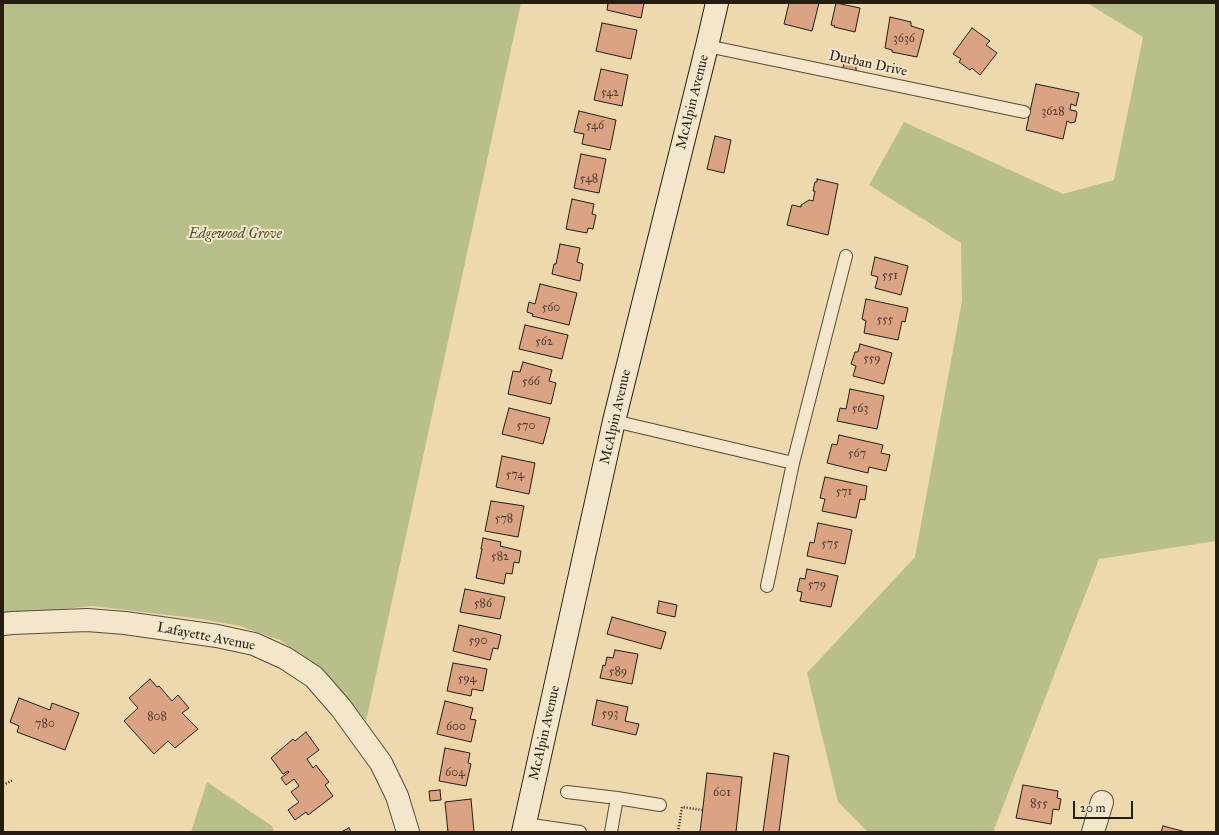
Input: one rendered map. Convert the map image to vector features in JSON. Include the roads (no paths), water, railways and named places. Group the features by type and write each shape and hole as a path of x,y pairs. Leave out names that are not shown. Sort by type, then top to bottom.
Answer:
{"street":[{"name":"McAlpin Avenue","path":"524,828 614,421 717,3"},
{"name":"Lafayette Avenue","path":"3,624 88,620 125,623 217,636 254,644 285,658 314,677 342,708 381,764 397,796 408,832"},
{"path":"1093,832 1102,802"}],"lane":[{"name":"Durban Drive","path":"707,46 1024,112"},
{"path":"767,586 793,463 846,256"},
{"path":"614,421 793,463"},
{"path":"567,792 660,805"},
{"path":"611,832 616,798"},
{"path":"524,828 579,832"}],"park label":[{"name":"Edgewood Grove","path":"235,235"}]}
